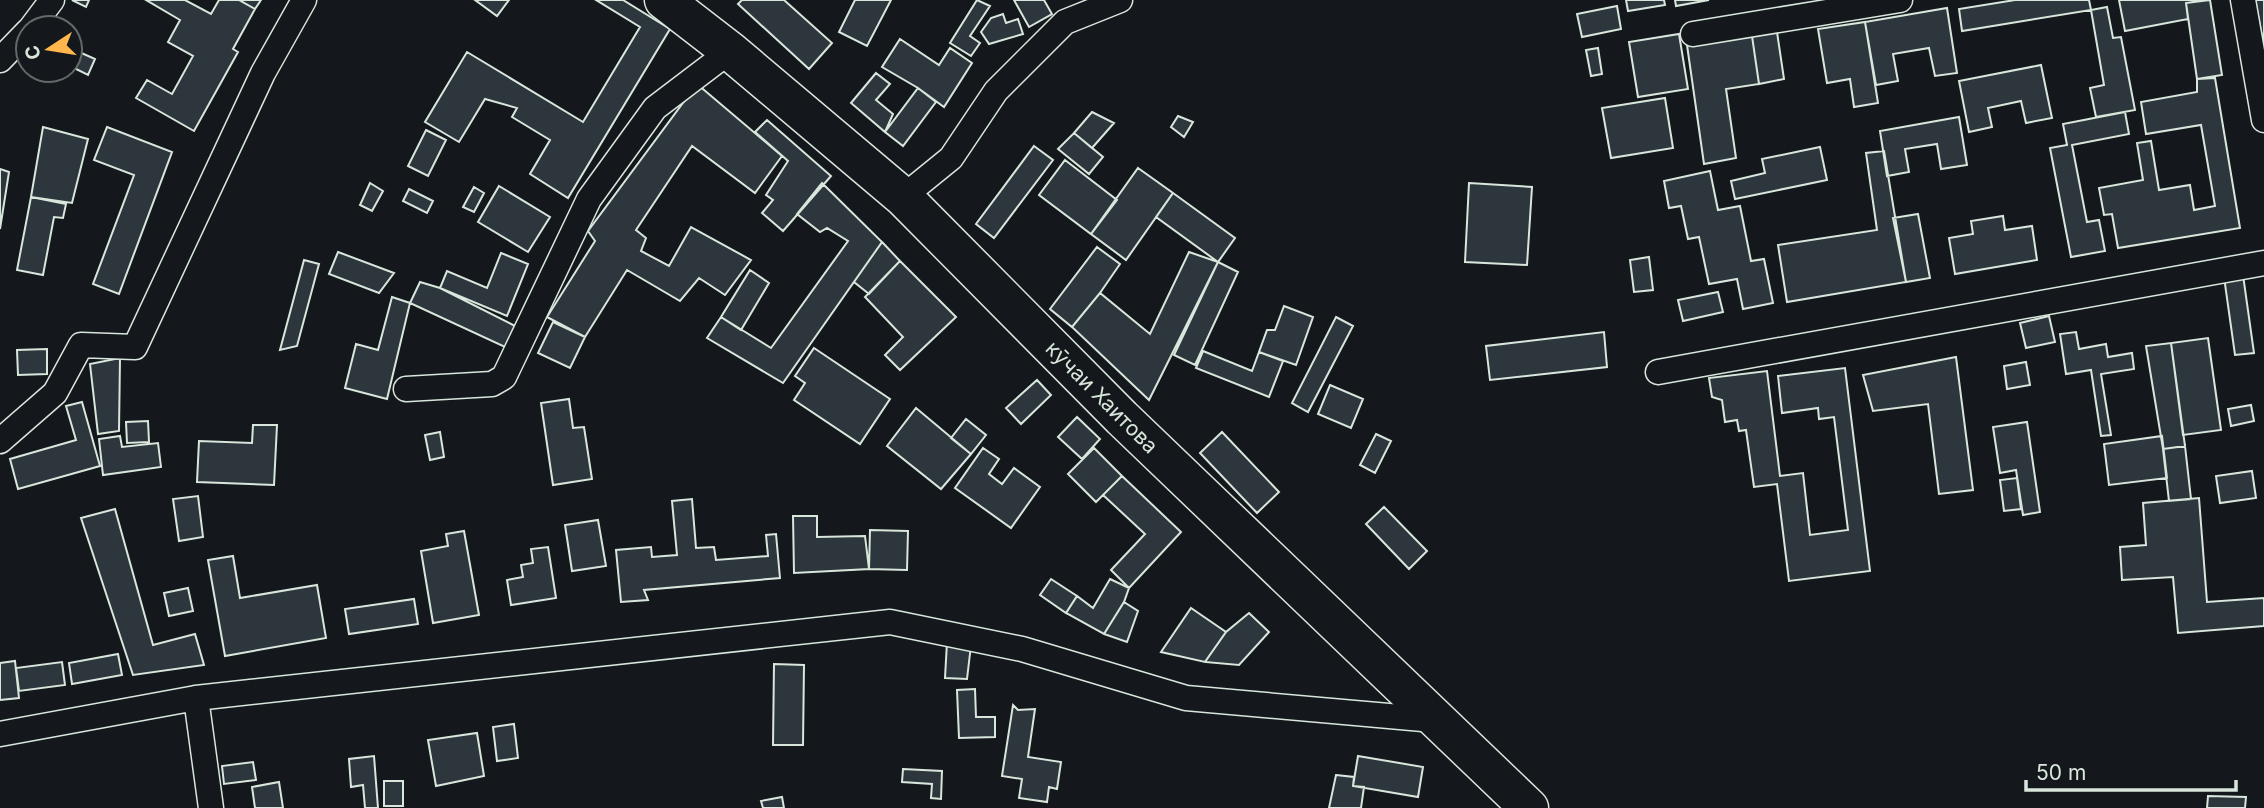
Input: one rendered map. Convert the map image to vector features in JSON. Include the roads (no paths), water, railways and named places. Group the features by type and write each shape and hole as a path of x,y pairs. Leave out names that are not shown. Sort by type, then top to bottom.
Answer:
{"main road":[{"name":"кӯчаи Хаитова","path":"664,0 730,51 902,197 1122,418 1434,720 1529,808"}],"street":[{"path":"41,14 52,0"},
{"path":"0,441 55,393 81,345 135,346 263,73 304,0"},
{"path":"902,197 951,158 996,91 1065,22 1120,0"},
{"path":"1693,34 1900,0"},
{"path":"2243,0 2264,120"},
{"path":"0,61 14,46"},
{"path":"406,389 492,384 504,377 589,199 655,108 730,51"},
{"path":"1658,372 2264,263"},
{"path":"0,734 196,698 890,622 1022,649 1186,698 1434,720"},
{"path":"196,698 211,808"}]}
